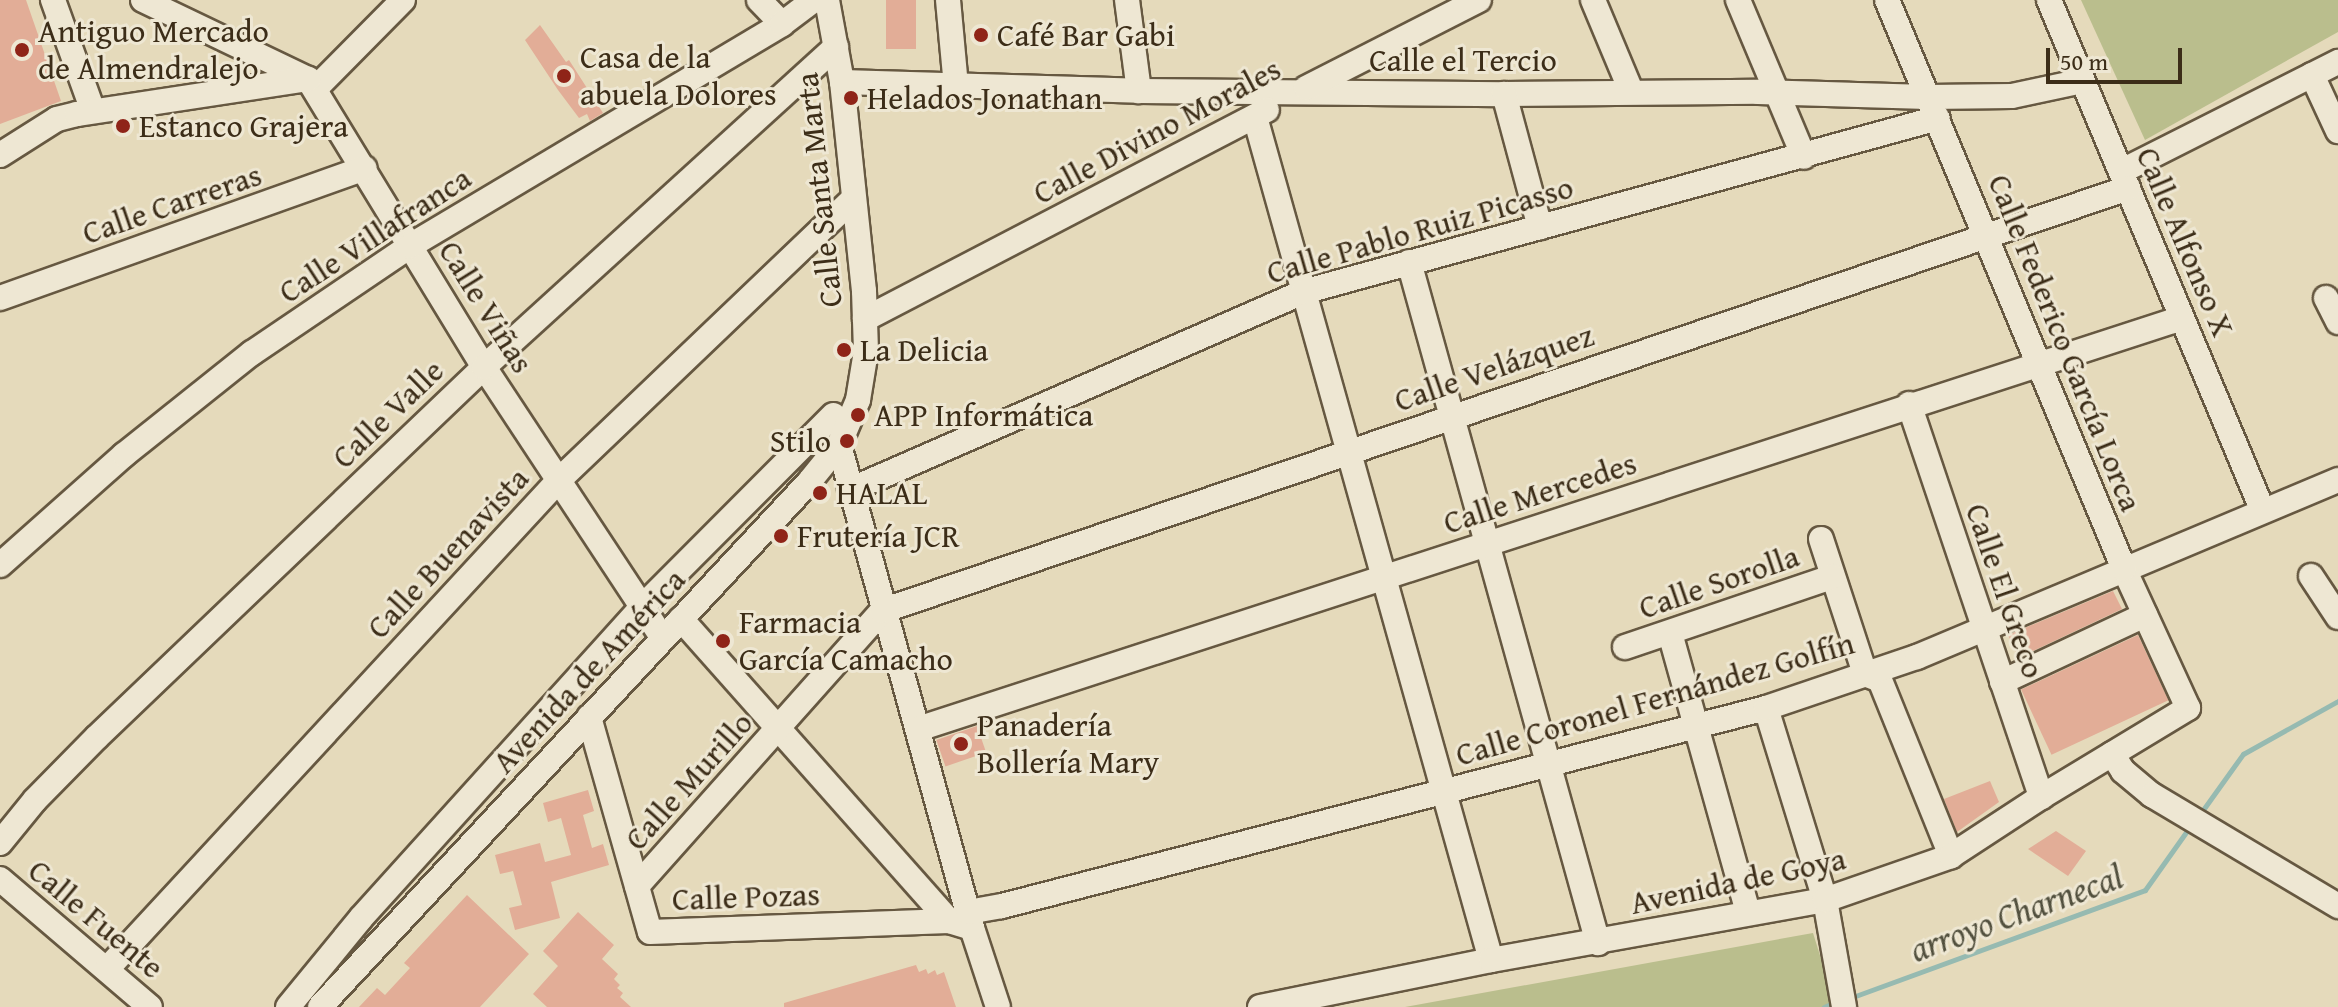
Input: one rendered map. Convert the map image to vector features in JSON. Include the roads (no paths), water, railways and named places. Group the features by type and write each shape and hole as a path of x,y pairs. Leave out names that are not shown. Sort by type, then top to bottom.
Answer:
{"street":[{"path":"53,0 93,111"},
{"path":"143,0 195,10 311,84"},
{"path":"0,155 57,119 93,111 311,84 403,0"},
{"path":"759,0 782,24"},
{"name":"Calle Villafranca","path":"0,565 124,455 252,353 410,246 782,24 814,0"},
{"name":"Calle Santa Marta","path":"827,0 842,82 865,319 864,374"},
{"path":"948,0 956,86"},
{"name":"Calle Divino Morales","path":"865,319 1255,117 1298,91 1479,0"},
{"path":"1593,0 1631,91"},
{"path":"1738,0 1804,157"},
{"name":"Calle Federico García Lorca","path":"1887,0 2124,569 2188,708"},
{"name":"Calle Alfonso X","path":"2049,0 2262,509"},
{"path":"1132,1 1139,91"},
{"name":"Calle Valle","path":"0,843 35,800 97,737 484,367 836,47"},
{"name":"Calle Velázquez","path":"882,611 1985,234 2125,179 2338,62"},
{"path":"2312,75 2338,131"},
{"name":"Calle el Tercio","path":"842,82 1139,91 1504,94 1777,92 1933,108 2082,81"},
{"name":"Calle Viñas","path":"311,84 484,367 640,609 663,638"},
{"path":"1504,94 1540,227"},
{"name":"Calle Pablo Ruiz Picasso","path":"850,490 1303,292 1804,157 1933,108"},
{"path":"1255,117 1491,960"},
{"name":"Calle Carreras","path":"0,298 365,168"},
{"name":"Calle Buenavista","path":"107,969 559,480 853,199"},
{"path":"1409,262 1598,943"},
{"path":"2326,298 2338,322"},
{"name":"Calle Mercedes","path":"918,729 1909,404 2182,318"},
{"name":"Avenida de América","path":"327,1003 839,445 858,400 864,374"},
{"name":"Calle El Greco","path":"1909,404 2041,797"},
{"name":"Avenida de América","path":"288,1007 371,907 640,609 833,415"},
{"path":"839,445 882,611 918,729 960,886 963,920 998,1007"},
{"name":"Calle Coronel Fernández Golfín","path":"963,920 1766,708 1984,629 2262,509 2338,480"},
{"path":"1821,539 1865,674 1880,680 1951,856"},
{"path":"2311,576 2338,617"},
{"name":"Calle Sorolla","path":"1625,647 1832,577"},
{"name":"Calle Murillo","path":"637,886 882,611"},
{"path":"2002,682 2145,615"},
{"path":"681,619 926,899 963,920"},
{"path":"1670,633 1748,912"},
{"path":"1766,708 1825,900 1844,1007"},
{"name":"Avenida de Goya","path":"1260,1007 1491,960 1825,900 1951,856 2188,708"},
{"name":"Calle Pozas","path":"589,717 650,932 963,920"},
{"path":"2112,754 2123,771 2152,795 2338,906"},
{"name":"Calle Fuente","path":"0,879 150,1007"},
{"path":"926,899 937,903 947,900 960,886"}],"waterway":[{"name":"arroyo Charnecal","path":"2200,814 2243,754 2338,701"},
{"name":"arroyo Charnecal","path":"1850,998 2145,890 2191,825"},
{"name":"arroyo Charnecal","path":"1824,1007 1836,1002"}],"place":[{"name":"Café Bar Gabi","path":"981,35"},
{"name":"Antiguo Mercado de Almendralejo","path":"22,50"},
{"name":"Casa de la abuela Dolores","path":"564,76"},
{"name":"Helados Jonathan","path":"851,98"},
{"name":"Estanco Grajera","path":"123,126"},
{"name":"La Delicia","path":"844,350"},
{"name":"APP Informática","path":"858,415"},
{"name":"Stilo","path":"847,441"},
{"name":"HALAL","path":"820,493"},
{"name":"Frutería JCR","path":"781,536"},
{"name":"Farmacia García Camacho","path":"723,641"},
{"name":"Panadería Bollería Mary","path":"961,744"}]}
